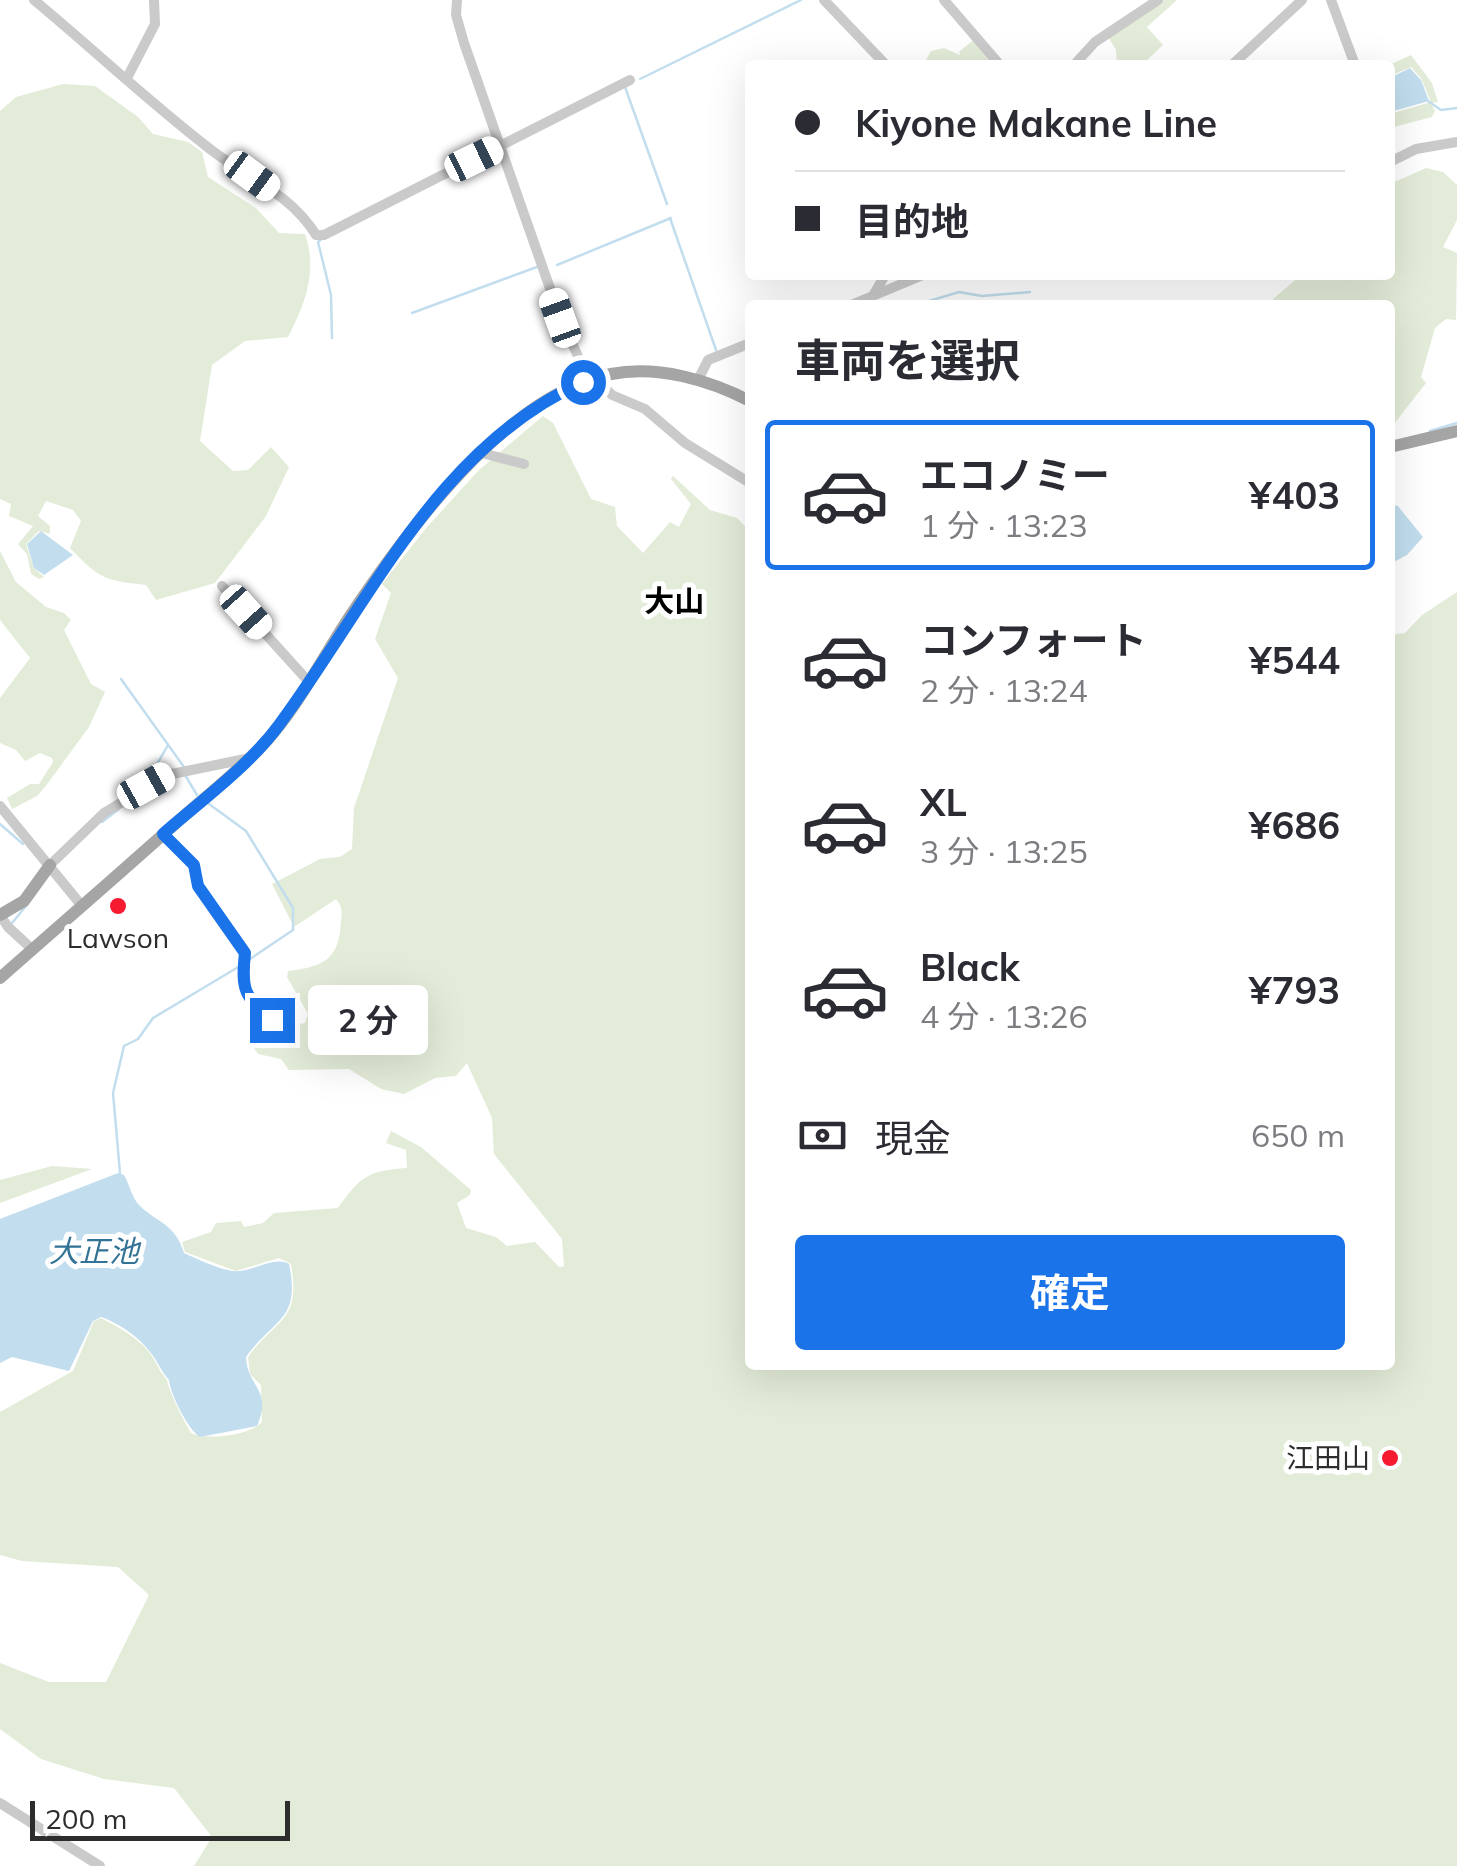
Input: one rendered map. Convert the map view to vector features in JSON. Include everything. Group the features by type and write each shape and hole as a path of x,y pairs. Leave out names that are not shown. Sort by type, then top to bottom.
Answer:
{"main road":[{"path":"0,978 250,758 279,726 384,567 442,495 482,453 536,408 596,378 644,372 698,380 745,399"},
{"path":"1395,446 1457,432"},
{"path":"0,915 24,900 50,865"}],"street":[{"path":"34,0 206,146 277,193 297,210 316,236 500,148 630,80"},
{"path":"128,78 155,24 154,0"},
{"path":"457,0 458,25 500,148 560,318 582,364 612,394 644,409 685,442 745,480"},
{"path":"824,0 881,60"},
{"path":"944,0 996,60"},
{"path":"1079,60 1095,42 1158,0"},
{"path":"1237,60 1302,0"},
{"path":"1331,0 1353,60"},
{"path":"1395,157 1416,149 1457,142"},
{"path":"874,295 882,280"},
{"path":"862,300 911,280"},
{"path":"698,380 708,360 745,345"},
{"path":"482,453 524,464"},
{"path":"222,586 309,682"},
{"path":"50,865 104,812 146,786 184,769 250,758"},
{"path":"0,806 82,906"},
{"path":"163,834 194,865 198,886 245,953 242,982 251,1002 272,1020"},
{"path":"0,915 32,950"},
{"path":"0,1802 100,1866"}],"green space":[{"path":"1164,0 1177,0 1147,27 1163,45 1147,60 1117,60 1108,37"},
{"path":"972,41 992,60 926,60 931,51 944,48 960,55"},
{"path":"1411,55 1432,83 1438,102 1431,103 1435,111 1432,117 1395,127 1395,113 1431,102 1421,78 1411,67 1395,74 1395,62"},
{"path":"63,84 95,86 138,117 153,134 188,142 202,152 208,177 257,209 279,233 305,234 309,248 308,287 288,337 245,341 212,365 200,441 233,471 248,470 271,447 289,467 266,516 215,583 156,600 146,585 111,579 88,566 70,548 81,521 73,510 46,501 38,516 50,526 50,534 39,531 26,544 34,568 44,577 39,579 31,574 27,554 18,544 33,526 9,516 11,504 0,499 0,111 16,97"},
{"path":"1426,168 1443,172 1457,185 1457,220 1443,247 1457,253 1456,320 1446,319 1435,328 1421,377 1426,383 1395,423 1395,300 1273,299 1295,280 1395,280 1395,182"},
{"path":"543,416 553,423 591,499 615,507 617,526 643,553 670,522 679,527 691,504 671,479 673,476 710,510 737,518 745,526 745,1370 1395,1370 1395,634 1405,633 1422,615 1457,592 1457,1866 194,1866 212,1837 174,1788 104,1779 41,1759 0,1729 0,1663 49,1682 106,1682 149,1595 118,1567 22,1561 0,1555 0,1412 73,1371 94,1321 101,1318 149,1352 167,1380 191,1433 228,1435 262,1422 261,1385 250,1374 248,1357 289,1309 293,1298 291,1264 279,1258 236,1271 185,1252 182,1242 211,1232 216,1223 241,1221 244,1227 263,1223 274,1213 338,1208 366,1177 407,1168 406,1150 386,1143 391,1131 421,1147 471,1190 457,1203 466,1228 496,1237 507,1246 535,1242 559,1267 564,1266 562,1239 494,1154 492,1118 467,1063 456,1076 435,1078 404,1094 381,1089 349,1069 289,1070 281,1059 258,1054 252,1045 261,1020 279,1028 305,1023 308,1014 287,977 288,971 327,959 340,935 342,913 336,899 294,927 272,884 320,859 340,857 352,849 354,808 398,678 375,639 391,593 382,584 479,470"},
{"path":"0,551 16,582 46,607 71,620 64,630 91,684 105,692 89,727 45,787 37,796 12,809 7,798 30,784 39,784 53,762 40,753 25,761 16,750 0,743 0,698 30,658 0,620"},
{"path":"52,1166 92,1169 0,1203 0,1180"}],"water":[{"path":"1410,68 1421,80 1429,101 1395,111 1395,76"},
{"path":"1395,506 1423,537 1407,555 1395,561 1395,535"},
{"path":"41,531 73,555 44,575 34,568 27,544"},
{"name":"大正池","path":"118,1173 124,1175 139,1205 176,1235 184,1253 233,1271 277,1262 289,1264 292,1283 288,1308 246,1357 261,1396 257,1426 200,1437 185,1419 169,1380 153,1355 128,1331 101,1317 93,1321 69,1371 12,1357 0,1363 0,1219"}],"waterway":[{"path":"640,79 801,0"},
{"path":"625,87 667,204"},
{"path":"1428,101 1441,110 1457,108"},
{"path":"670,218 716,350"},
{"path":"557,265 671,218"},
{"path":"323,238 318,242 331,295 332,338"},
{"path":"412,313 537,267"},
{"path":"933,300 959,292 982,296 1030,292"},
{"path":"1430,431 1457,423"},
{"path":"121,679 184,767"},
{"path":"148,780 168,745"},
{"path":"185,775 197,795"},
{"path":"209,804 246,831 293,908 293,930 247,961"},
{"path":"102,822 119,809"},
{"path":"0,824 23,844"},
{"path":"12,923 26,906"},
{"path":"120,1173 113,1093 124,1046 138,1039 153,1018 240,966"}],"place":[{"name":"Lawson","path":"118,906"},
{"name":"江田山","path":"1390,1458"}],"district":[{"name":"大山","path":"674,602"}],"route":[{"path":"272,1020 251,1002 242,982 245,953 198,886 194,865 163,834 250,758 279,726 384,567 464,469 522,418 583,382"}]}
